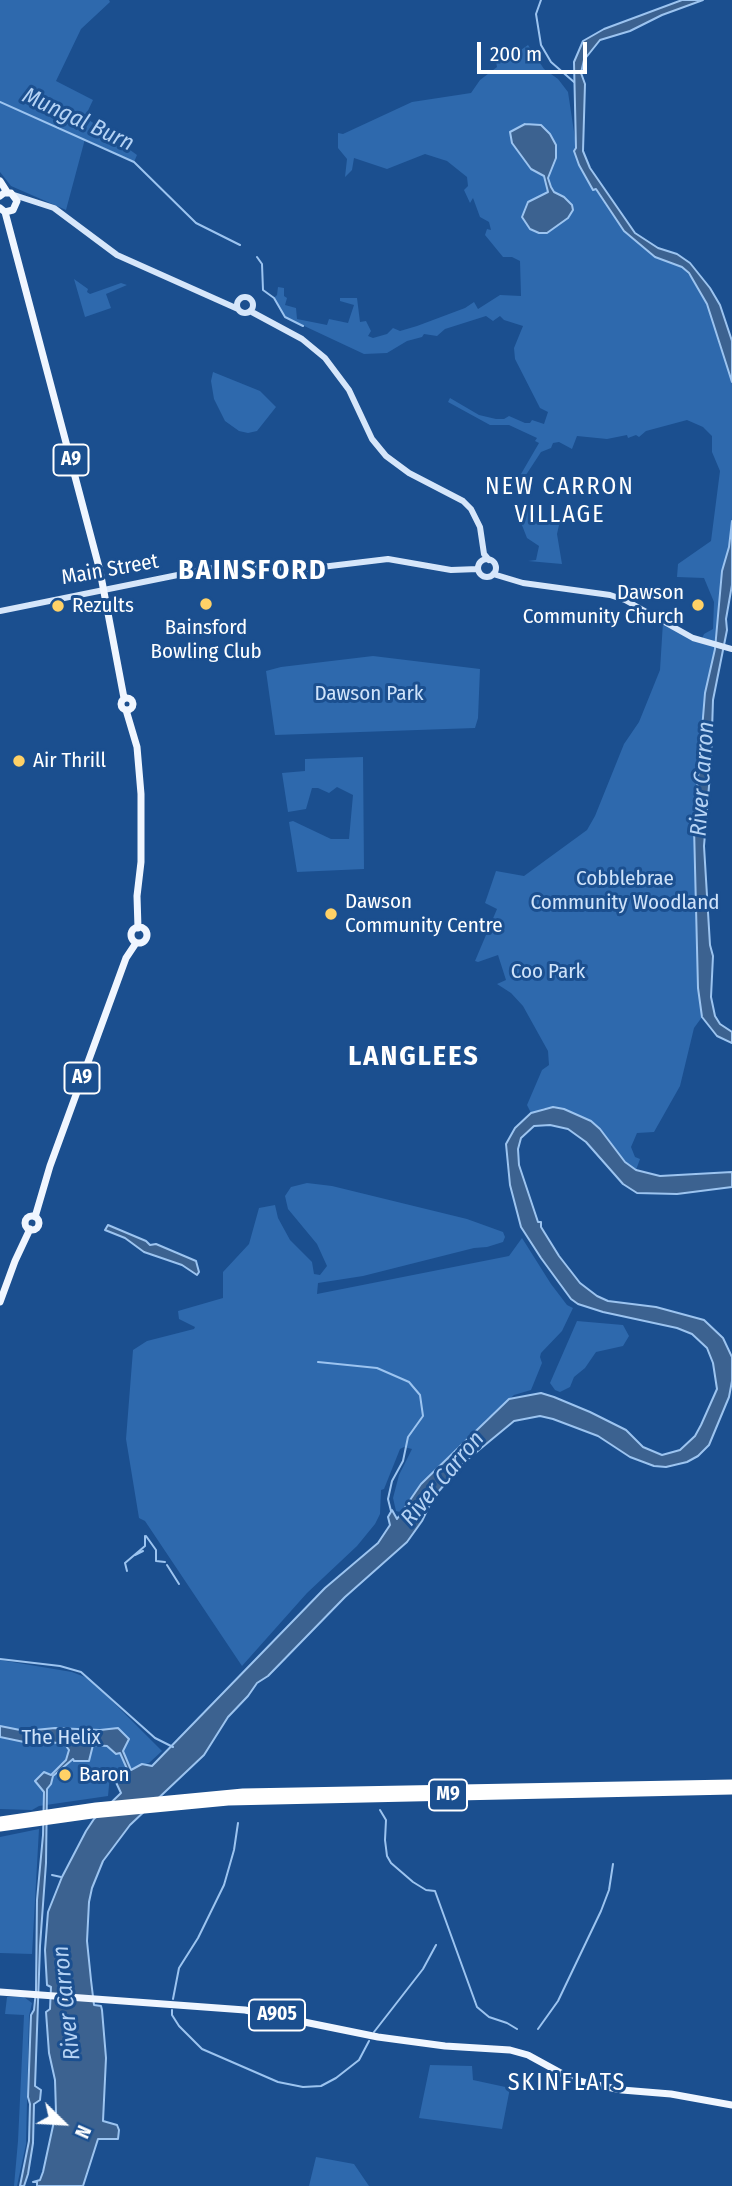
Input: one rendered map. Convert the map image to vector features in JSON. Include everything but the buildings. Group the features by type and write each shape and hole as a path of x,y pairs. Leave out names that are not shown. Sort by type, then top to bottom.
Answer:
{"highway":[{"name":"M9","path":"0,1829 35,1819 104,1806 175,1798 278,1792 732,1784"},
{"name":"M9","path":"51,1816 281,1798 732,1790"},
{"name":"M9","path":"0,1821 35,1819"}],"main road":[{"path":"1,182 5,195 17,201 8,209"},
{"path":"5,195 40,202 54,208 117,255 244,313 251,309"},
{"path":"8,209 26,199"},
{"name":"A9","path":"0,1302 30,1229 39,1224 35,1217 50,1166 126,958 136,943 142,943 147,936 145,930 138,928 141,794 137,747 126,710 131,709 133,703 129,698 124,698 100,571 9,224 8,209"},
{"path":"217,299 247,298 250,299 251,309"},
{"path":"238,309 240,300"},
{"path":"251,309 302,339 324,358 349,390 372,439 386,456 409,473 451,493 471,509 480,527 482,562 495,566 513,579"},
{"name":"Main Street","path":"0,611 227,565 305,569 387,559 451,570 468,569 482,562 485,576 493,574 523,583 610,595 625,600 682,633 732,649"},
{"path":"493,574 495,566"},
{"name":"A905","path":"0,1992 245,2010 377,2037 445,2046 510,2050 528,2055 570,2078 587,2083 732,2105"}],"green space":[{"path":"0,0 110,2 81,29 56,81 93,100 85,117 137,155 134,162 85,139 66,210 11,186 0,172"},
{"path":"528,45 544,69 558,79 568,92 579,165 624,231 655,257 682,267 694,281 717,330 732,382 732,521 729,547 722,571 715,649 705,693 694,827 698,988 702,1017 694,1028 680,1086 654,1132 637,1133 631,1147 635,1157 640,1159 636,1170 625,1162 614,1148 564,1109 544,1108 531,1113 527,1105 542,1070 549,1065 548,1051 523,1006 511,993 497,984 506,980 498,955 475,961 497,909 485,903 496,871 524,876 587,830 595,816 624,744 639,722 660,670 663,622 701,641 704,634 713,629 714,602 704,578 677,577 678,564 711,541 720,471 712,452 712,436 703,427 687,420 646,431 639,437 636,435 628,438 627,435 607,439 577,436 572,449 559,442 541,452 524,478 521,474 539,443 535,441 537,438 509,425 490,425 448,402 450,398 479,415 496,419 509,416 525,423 532,420 544,424 548,412 540,408 515,359 514,348 523,326 500,316 493,321 486,316 445,329 437,336 424,334 387,353 364,354 285,317 274,298 278,287 284,288 284,296 287,298 285,305 296,308 297,319 327,325 329,319 348,323 354,305 340,301 340,298 357,298 360,322 366,321 371,331 368,336 373,338 387,334 393,328 400,331 417,326 474,302 478,309 500,295 521,296 520,261 503,257 485,235 487,229 491,230 489,222 480,217 473,198 470,203 464,190 468,186 467,177 447,161 425,154 387,169 354,158 352,170 345,177 347,159 338,148 338,133 343,134 412,102 471,93 480,80 497,67 495,56 490,51 492,48 496,51 499,49 508,59"},
{"path":"74,279 88,289 90,294 121,283 127,285 106,294 111,308 85,317"},
{"path":"213,372 260,391 276,407 257,431 239,431 225,421 214,399 211,381"},
{"path":"534,504 543,517 559,525 557,534 562,564 528,561 536,560 539,546 527,538 518,515 513,512"},
{"name":"Dawson Park","path":"373,656 480,669 478,718 475,728 275,735 266,671"},
{"path":"363,757 364,869 297,872 289,822 293,821 331,839 349,839 353,795 337,787 329,793 312,788 306,809 288,812 282,773 305,771 305,759"},
{"path":"307,1183 332,1186 467,1219 503,1232 505,1237 503,1242 487,1247 363,1276 318,1283 317,1294 509,1256 522,1238 551,1284 567,1305 573,1308 562,1331 541,1353 542,1363 531,1390 514,1395 489,1417 421,1484 400,1512 396,1511 393,1498 399,1475 412,1449 400,1449 384,1489 381,1490 380,1514 375,1524 357,1546 307,1593 242,1666 145,1521 139,1518 126,1439 133,1350 147,1341 194,1329 195,1327 179,1319 178,1311 223,1298 223,1272 249,1244 259,1208 275,1205 278,1218 290,1240 312,1262 314,1274 320,1275 327,1266 317,1244 288,1209 285,1196 291,1187"},
{"path":"577,1321 623,1325 629,1336 623,1346 596,1352 585,1368 574,1377 570,1387 560,1392 550,1383"},
{"name":"The Helix","path":"0,1660 72,1672 90,1679 162,1751 149,1763 110,1775 108,1796 39,1806 32,1810 0,1809"},
{"path":"39,1829 32,1954 0,1953 0,1837"},
{"path":"7,1997 24,1997 32,2003 29,2016 26,2144 17,2186 14,2186 24,2015 5,2014"},
{"path":"430,2065 472,2066 473,2080 510,2088 502,2129 419,2118"},
{"path":"316,2157 354,2164 369,2186 309,2186"}],"water":[{"path":"682,0 703,0 662,15 630,31 600,40 584,60 581,73 585,84 583,151 590,168 635,233 658,248 677,254 690,263 710,288 720,305 732,341 732,382 707,304 689,273 682,267 655,257 624,231 596,189 593,190 574,151 574,62 583,41 604,29"},
{"path":"525,124 541,125 550,134 556,145 556,158 548,178 554,192 572,205 573,210 568,218 547,233 530,229 522,217 528,202 548,192 544,176 531,169 512,143 510,132"},
{"name":"River Carron","path":"732,521 732,585 726,619 727,630 713,700 704,846 713,956 711,997 715,1016 720,1024 732,1032 732,1043 717,1036 702,1017 698,988 694,827 705,693 715,649 722,571 729,547"},
{"name":"River Carron","path":"553,1107 591,1121 625,1162 636,1170 660,1176 732,1172 732,1187 677,1194 637,1193 623,1184 586,1142 568,1129 550,1125 534,1126 521,1138 518,1149 519,1165 538,1222 541,1222 541,1227 559,1256 580,1283 608,1301 656,1307 704,1320 723,1338 732,1357 732,1381 729,1397 709,1445 687,1462 666,1467 654,1466 630,1457 598,1436 553,1419 540,1416 514,1421 462,1464 433,1498 422,1521 407,1542 345,1597 268,1676 257,1683 228,1717 204,1755 130,1825 103,1861 89,1902 87,1941 91,1980 94,2005 101,2006 102,2010 106,2058 103,2121 117,2125 119,2130 118,2139 98,2139 83,2186 37,2186 37,2182 33,2182 40,2180 43,2172 56,2112 55,2080 49,2053 46,2012 50,2009 51,1987 47,1985 45,1950 48,1912 62,1877 86,1831 94,1819 121,1793 113,1776 128,1771 120,1753 116,1754 107,1746 93,1745 89,1761 73,1759 53,1776 47,1789 46,1863 40,1946 35,2086 41,2090 40,2100 34,2104 33,2143 28,2174 24,2186 20,2186 29,2141 31,2015 36,1991 37,1900 43,1835 44,1792 35,1781 44,1772 51,1775 66,1760 69,1750 64,1743 24,1742 0,1737 0,1726 25,1731 118,1728 129,1739 123,1751 131,1770 142,1764 152,1766 325,1588 378,1543 390,1525 388,1517 392,1510 397,1519 421,1484 509,1399 541,1393 554,1397 626,1430 643,1447 662,1455 680,1450 695,1436 701,1425 717,1389 713,1363 707,1348 692,1334 677,1328 578,1304 571,1299 521,1227 510,1185 506,1144 515,1128 531,1113"},
{"path":"108,1225 150,1245 156,1244 196,1261 199,1272 197,1275 182,1265 144,1252 125,1238 105,1230"}],"waterway":[{"path":"541,0 536,14 541,45 551,62 574,82"},
{"name":"Mungal Burn","path":"0,102 134,162 196,223 240,245"},
{"name":"Mungal Burn","path":"257,257 262,264 263,290 274,298 285,317 303,326"},
{"name":"River Carron","path":"318,1362 377,1368 409,1382 420,1395 423,1416 408,1437 403,1461 392,1481 388,1499 391,1511"},
{"path":"127,1571 125,1563 145,1546 145,1536"},
{"path":"146,1536 156,1550 156,1561 165,1562"},
{"path":"135,1555 143,1551"},
{"path":"167,1565 179,1584"},
{"path":"0,1659 60,1666 81,1672 155,1738 173,1747"},
{"path":"380,1810 386,1820 387,1856 391,1863 413,1882 426,1890 435,1891 477,2007 489,2017 517,2029"},
{"path":"173,1999 179,1968 198,1938 224,1885 238,1823"},
{"path":"538,2029 558,2001 601,1911 609,1890 613,1864"},
{"path":"52,1875 61,1877"},
{"path":"374,2032 423,1969 436,1945"},
{"path":"172,2010 179,2026 202,2049 278,2082 303,2087 321,2086 336,2078 359,2060 369,2041"}],"place":[{"name":"Bainsford Bowling Club","path":"206,604"},
{"name":"Dawson Community Church","path":"698,605"},
{"name":"Rezults","path":"58,606"},
{"name":"Air Thrill","path":"19,761"},
{"name":"Dawson Community Centre","path":"331,914"},
{"name":"Baron","path":"65,1775"}],"district":[{"name":"NEW CARRON VILLAGE","path":"560,501"},
{"name":"BAINSFORD","path":"253,571"},
{"name":"LANGLEES","path":"414,1057"},
{"name":"SKINFLATS","path":"567,2083"}],"park label":[{"name":"Cobblebrae Community Woodland","path":"625,891"},
{"name":"Coo Park","path":"548,972"}]}
